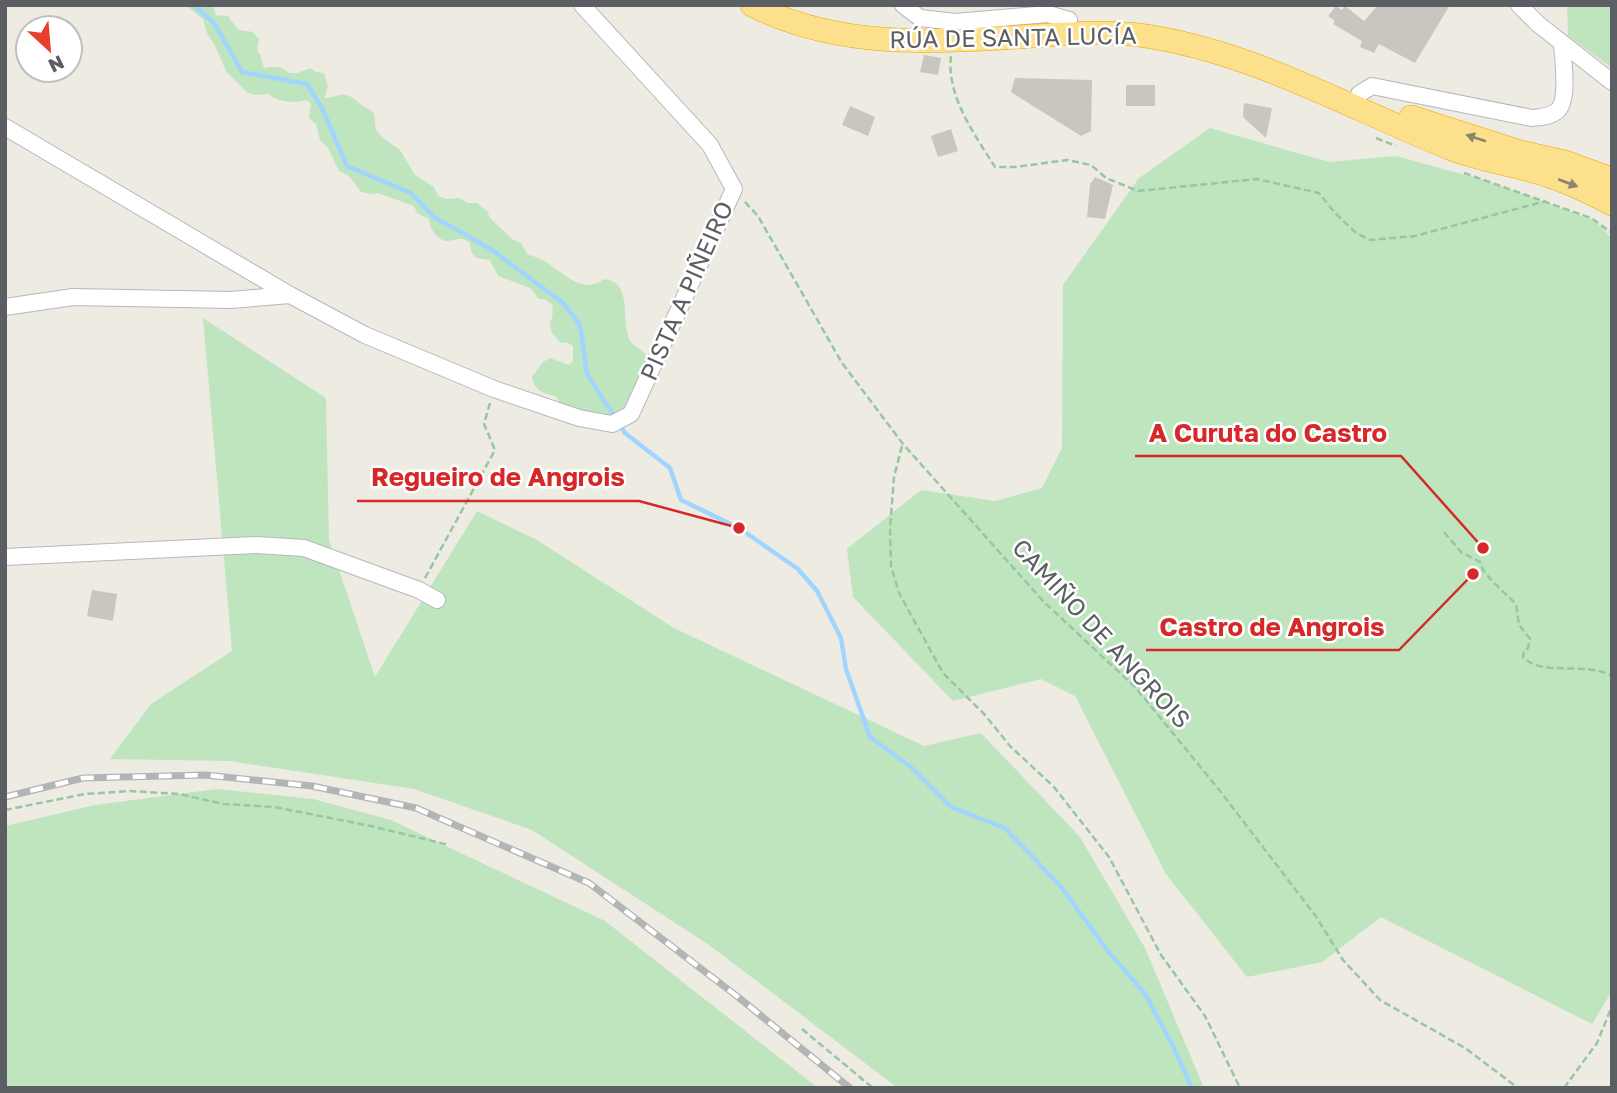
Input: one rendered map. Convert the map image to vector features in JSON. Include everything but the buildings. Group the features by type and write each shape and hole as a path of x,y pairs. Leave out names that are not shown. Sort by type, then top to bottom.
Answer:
{"highway":[{"name":"RÚA DE SANTA LUCÍA","path":"752,5 773,16 855,37 905,42 1081,33 1159,38 1192,44 1245,60 1355,100"},
{"name":"RÚA DE SANTA LUCÍA","path":"787,5 825,19 874,27 935,30 1108,18 1158,23 1208,33 1240,43 1355,100"},
{"path":"1355,100 1520,152 1565,162 1612,179"},
{"path":"1355,100 1456,150 1547,175 1586,190 1612,204"}],"street":[{"name":"PISTA A PIÑEIRO","path":"494,389 579,418 618,421 631,414 734,189 710,145 582,5"},
{"path":"903,5 920,18 956,22 1048,15 1069,20"},
{"path":"1520,5 1538,24 1612,82"},
{"path":"1355,100 1372,86 1532,118 1547,116 1559,110 1564,98 1562,44"},
{"path":"5,127 290,295 365,335 494,389"},
{"path":"5,307 73,297 231,300 290,295"},
{"path":"5,557 256,545 304,548 419,590 437,600"}],"path":[{"path":"953,41 949,72 966,121 995,167 1067,160 1091,166 1106,178 1138,191 1257,179 1319,193 1356,233 1370,240 1415,236 1546,201 1591,218 1612,233"},
{"name":"CAMIÑO DE ANGROIS","path":"734,189 758,216 842,363 903,444 1043,601 1136,688 1315,915 1343,960 1380,1000 1465,1048 1518,1088"},
{"path":"419,590 495,450 484,424 494,389"},
{"path":"903,444 894,477 890,529 891,566 899,593 943,673 985,715 1010,746 1054,787 1110,857 1161,955 1205,1016 1240,1088"},
{"path":"1444,532 1461,552 1480,562 1492,581 1516,604 1519,625 1529,634 1530,639 1523,657 1528,661 1553,667 1589,667 1612,676"},
{"path":"5,810 85,794 130,791 179,794 224,804 274,807 449,845"},
{"path":"1563,1088 1597,1043 1612,1006"},
{"path":"802,1029 873,1088"}],"green space":[{"path":"185,5 214,5 215,15 228,16 238,30 253,32 259,39 257,51 264,68 277,67 289,73 297,73 310,68 324,73 328,87 324,98 346,95 370,109 374,114 376,130 400,150 415,175 434,187 438,196 477,203 512,239 521,243 528,255 548,263 575,282 585,285 604,279 620,287 631,342 653,357 628,411 610,421 562,407 556,396 537,389 532,377 543,362 550,358 569,365 573,361 573,346 567,342 561,343 550,327 552,304 539,299 530,288 498,276 490,260 476,258 467,241 447,241 437,236 429,219 417,213 414,206 378,193 361,192 349,176 339,171 328,148 320,140 316,124 309,118 311,103 306,100 286,102 269,94 255,95 247,92 226,71 203,19"},
{"path":"1567,5 1612,5 1612,68 1568,36"},
{"path":"1210,128 1329,162 1396,156 1483,180 1594,220 1612,238 1612,991 1592,1024 1381,917 1322,962 1247,977 1166,874 1075,696 1041,679 953,701 853,597 847,549 921,490 995,501 1042,488 1062,448 1063,285 1139,178"},
{"path":"203,318 326,398 329,540 375,677 477,511 537,540 674,628 924,746 981,733 1080,837 1145,948 1204,1088 898,1088 709,945 532,830 414,789 229,761 110,759 151,704 232,651"},
{"path":"217,789 313,799 391,820 605,921 818,1088 5,1088 5,826 95,805"}],"waterway":[{"path":"194,5 214,23 242,72 307,84 322,108 347,166 411,193 434,217 489,248 562,302 580,325 587,374 625,433 670,468 681,500 739,528 798,569 817,591 841,638 846,669 870,737 911,767 951,807 1005,828 1062,888 1107,950 1145,994 1192,1088"}],"railway":[{"path":"5,797 83,778 205,775 312,786 416,808 589,883 738,997 850,1088"}],"place":[{"name":"Regueiro de Angrois","path":"739,528"},
{"name":"A Curuta do Castro","path":"1483,548"},
{"name":"Castro de Angrois","path":"1473,574"}]}
